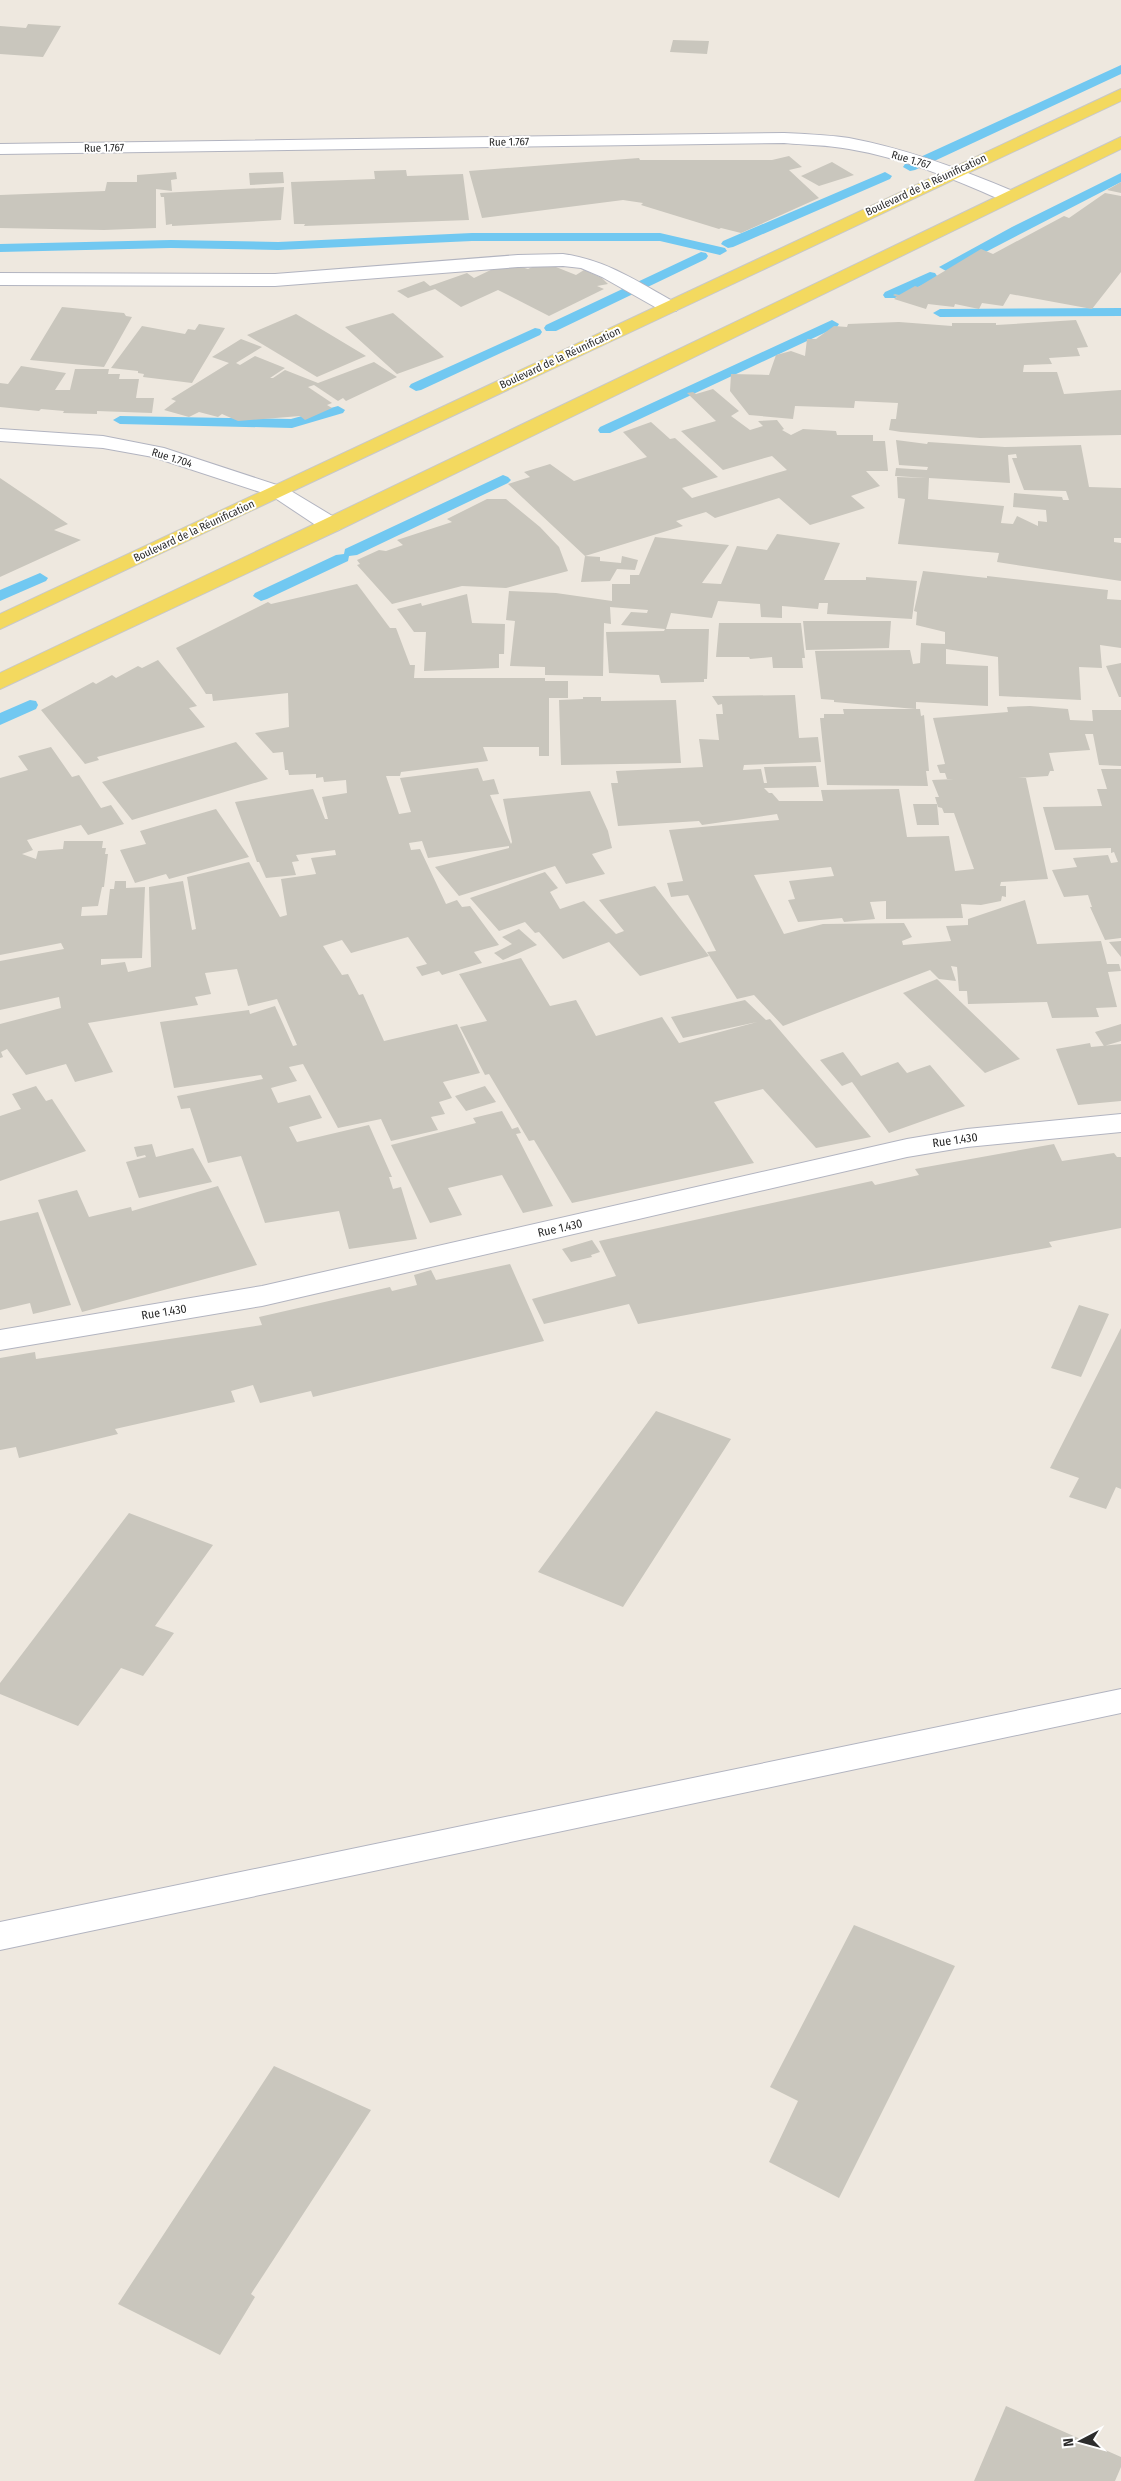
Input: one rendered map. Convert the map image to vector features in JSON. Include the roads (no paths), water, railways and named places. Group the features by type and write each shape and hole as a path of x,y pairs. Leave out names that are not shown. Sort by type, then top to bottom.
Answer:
{"main road":[{"name":"Boulevard de la Réunification","path":"0,622 1121,94"},
{"path":"0,682 332,525 1121,142"}],"street":[{"name":"Rue 1.767","path":"0,149 784,138 826,140 861,146 953,172 1008,196"},
{"path":"0,279 275,280 518,261 563,260 585,263 609,273 669,307"},
{"name":"Rue 1.704","path":"0,435 103,442 157,452 279,492 332,525"},
{"name":"Rue 1.430","path":"0,1340 262,1296 907,1148 967,1138 1121,1123"},
{"path":"0,1936 1121,1701"}],"waterway":[{"path":"910,167 1121,69"},
{"path":"728,244 885,176"},
{"path":"1021,228 1121,177"},
{"path":"946,267 1017,230"},
{"path":"0,248 171,244 278,246 472,237 660,237 720,251"},
{"path":"551,328 701,256"},
{"path":"890,295 930,276"},
{"path":"940,313 1121,312"},
{"path":"605,430 832,324"},
{"path":"416,387 535,332"},
{"path":"120,420 292,424 338,410"},
{"path":"351,552 503,480"},
{"path":"261,596 342,558"},
{"path":"0,596 40,578"},
{"path":"0,720 30,705"}]}
